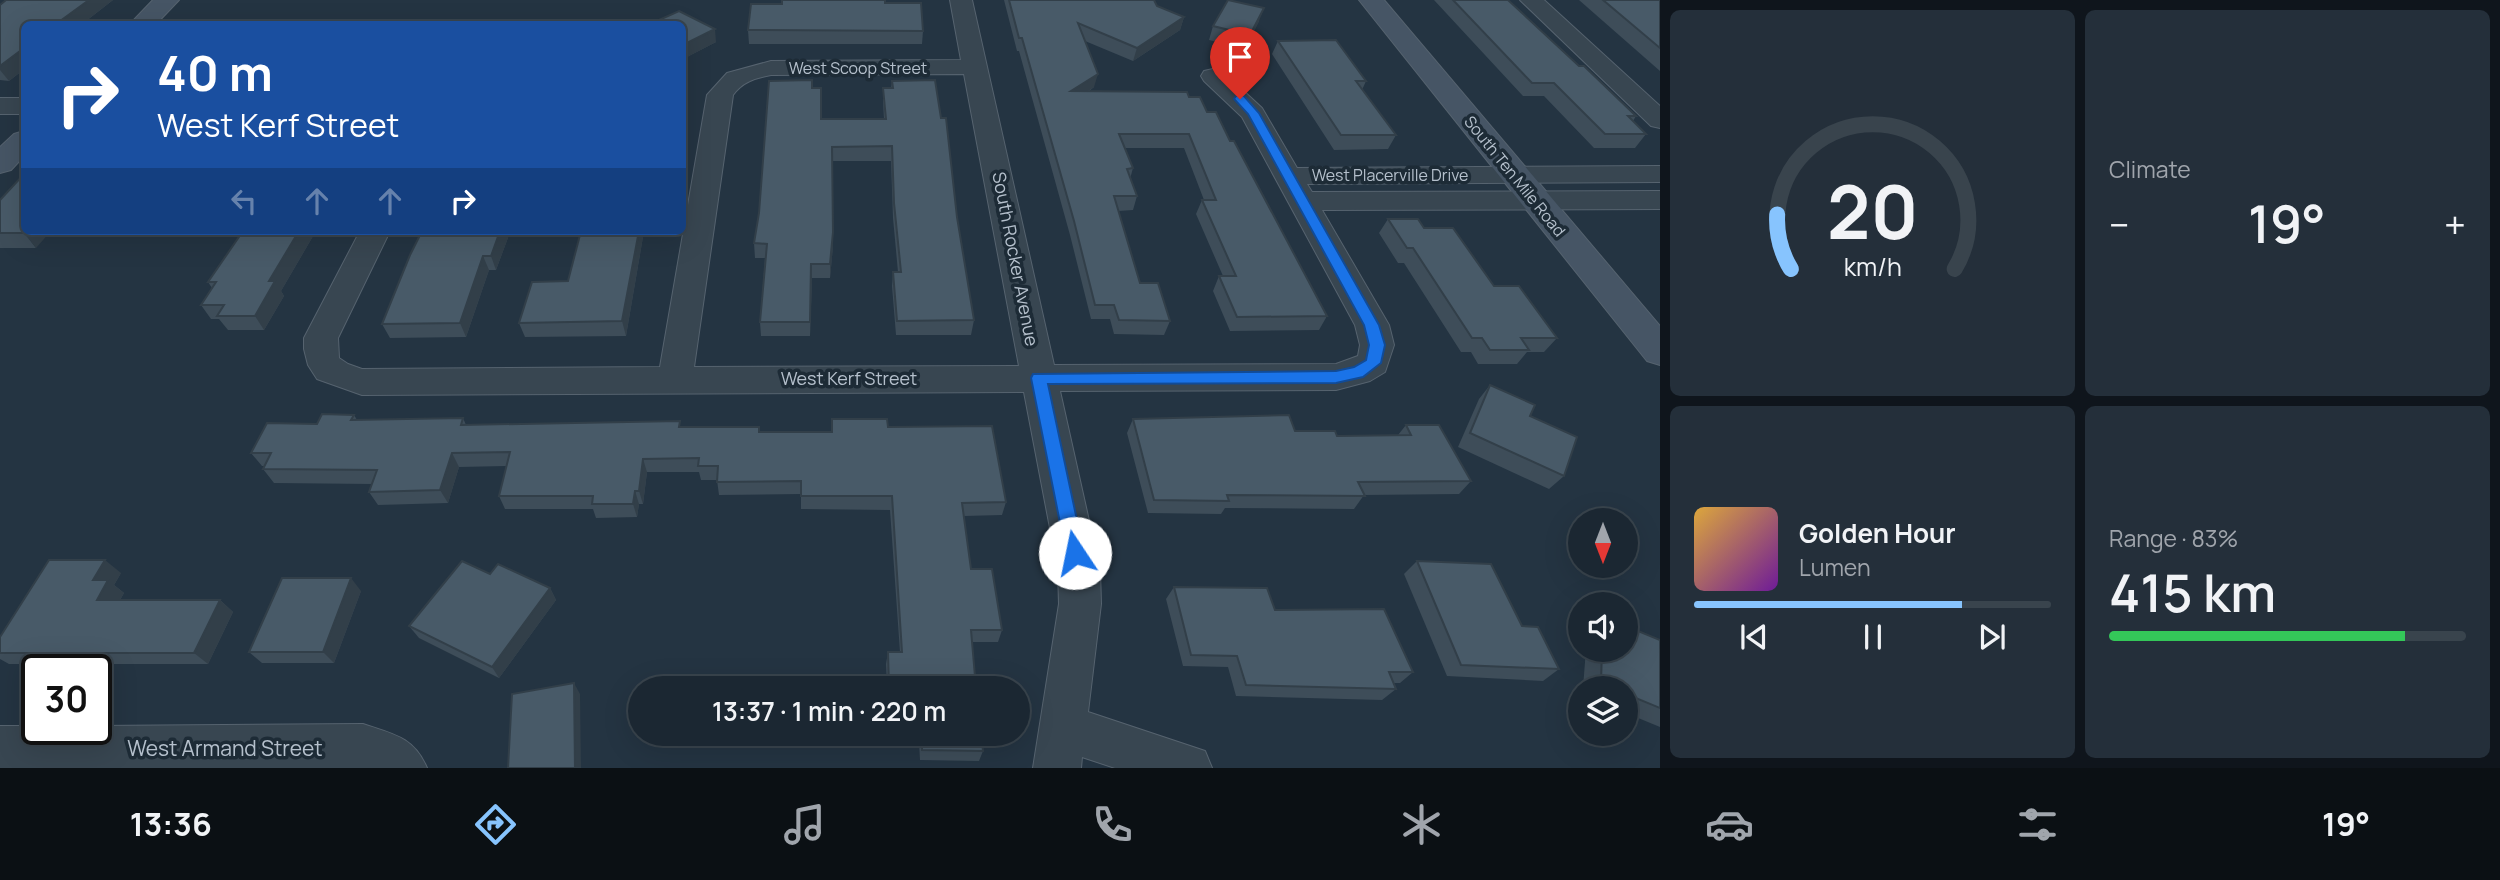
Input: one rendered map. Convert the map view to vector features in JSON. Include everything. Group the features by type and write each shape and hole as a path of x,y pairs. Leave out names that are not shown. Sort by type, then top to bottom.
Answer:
{"street":[{"path":"145,21 167,0"},
{"name":"South Rocker Avenue","path":"961,0 1079,570 1080,604 1059,747"},
{"name":"South Ten Mile Road","path":"1371,0 1660,351"},
{"path":"1531,0 1660,120"},
{"name":"West Scoop Street","path":"676,379 720,95 726,84 740,75 771,68 976,67"},
{"path":"1213,76 1253,113 1294,188"},
{"path":"0,106 21,106"},
{"path":"0,164 21,143"},
{"name":"West Placerville Drive","path":"1294,188 1514,174 1660,174"},
{"name":"West Placerville Drive","path":"1294,188 1535,201 1660,200"},
{"name":"West Kerf Street","path":"373,235 321,338 320,355 325,368 341,377 362,382 1336,377 1358,372 1373,363 1377,345 1372,325 1294,188"},
{"path":"1059,747 1188,768"},
{"name":"West Armand Street","path":"0,750 363,748 387,756 403,768"}],"building":[{"path":"6,0 89,0 60,21 21,21 21,50 0,66 0,5"},
{"path":"782,0 885,0 885,3 921,3 923,31 748,30 751,4 782,4"},
{"path":"1009,0 1154,0 1157,6 1184,17 1137,48 1078,23 1098,74 1071,91 1187,92 1189,97 1200,97 1207,112 1216,112 1230,141 1234,141 1327,316 1237,317 1219,276 1236,276 1202,200 1216,200 1189,134 1119,134 1133,168 1127,169 1137,196 1114,196 1140,283 1158,283 1170,321 1119,320 1114,305 1095,305 1074,221"},
{"path":"1228,0 1264,8 1250,35 1213,26"},
{"path":"1453,0 1508,0 1579,66 1584,66 1636,116 1628,116 1646,134 1605,134 1554,83 1532,83"},
{"path":"1603,0 1660,0 1660,48"},
{"path":"679,11 715,29 686,44 686,21 657,21"},
{"path":"1336,40 1366,81 1356,81 1396,135 1341,135 1278,41"},
{"path":"812,80 812,88 821,88 821,119 886,119 883,88 893,88 892,81 935,80 941,118 946,118 957,217 974,320 897,321 893,272 901,272 892,146 832,147 833,232 830,264 811,264 810,322 760,322 767,244 754,243 759,213 769,81"},
{"path":"21,177 21,233 0,233 0,200"},
{"path":"1388,219 1418,219 1424,228 1453,228 1494,286 1519,286 1557,338 1521,338 1529,350 1490,350 1482,338 1472,338 1413,248 1407,248"},
{"path":"240,235 297,235 269,281 275,281 255,316 217,316 224,305 201,305 216,282 208,282"},
{"path":"420,235 499,235 491,256 483,256 460,323 382,324"},
{"path":"580,235 638,235 622,321 519,323 532,282 568,281"},
{"path":"1490,385 1535,405 1530,416 1577,437 1564,476 1470,433"},
{"path":"322,414 354,415 351,420 463,418 461,425 680,421 679,427 759,427 759,432 832,432 832,419 887,419 888,427 992,426 1006,502 962,503 971,569 992,569 1002,630 971,630 975,676 889,676 888,652 902,652 892,496 801,496 801,481 717,482 718,466 698,466 699,458 643,459 639,491 635,491 633,504 592,504 593,496 499,496 510,452 452,453 440,490 369,492 377,470 263,469 271,453 251,453 267,423 317,424"},
{"path":"1289,415 1295,431 1335,431 1337,436 1411,435 1406,425 1439,425 1471,481 1358,482 1365,496 1227,495 1229,501 1154,500 1133,419"},
{"path":"49,560 105,560 93,580 108,580 97,600 220,600 194,653 0,653 0,637"},
{"path":"462,561 490,574 498,564 550,588 492,667 409,626"},
{"path":"1417,561 1491,564 1522,626 1538,627 1559,669 1461,665"},
{"path":"282,578 351,578 323,652 249,652"},
{"path":"1174,587 1267,588 1275,610 1384,609 1413,672 1389,672 1396,689 1246,685 1237,656 1191,655"},
{"path":"1638,631 1660,640 1660,708 1638,699 1638,676 1601,676 1602,662 1638,662"},
{"path":"574,683 575,768 508,768 512,694"},
{"path":"922,746 982,746 983,751 922,750"}],"route":[{"path":"1075,553 1038,378 1336,377 1358,372 1373,363 1377,345 1372,325 1253,113 1240,99"}]}
